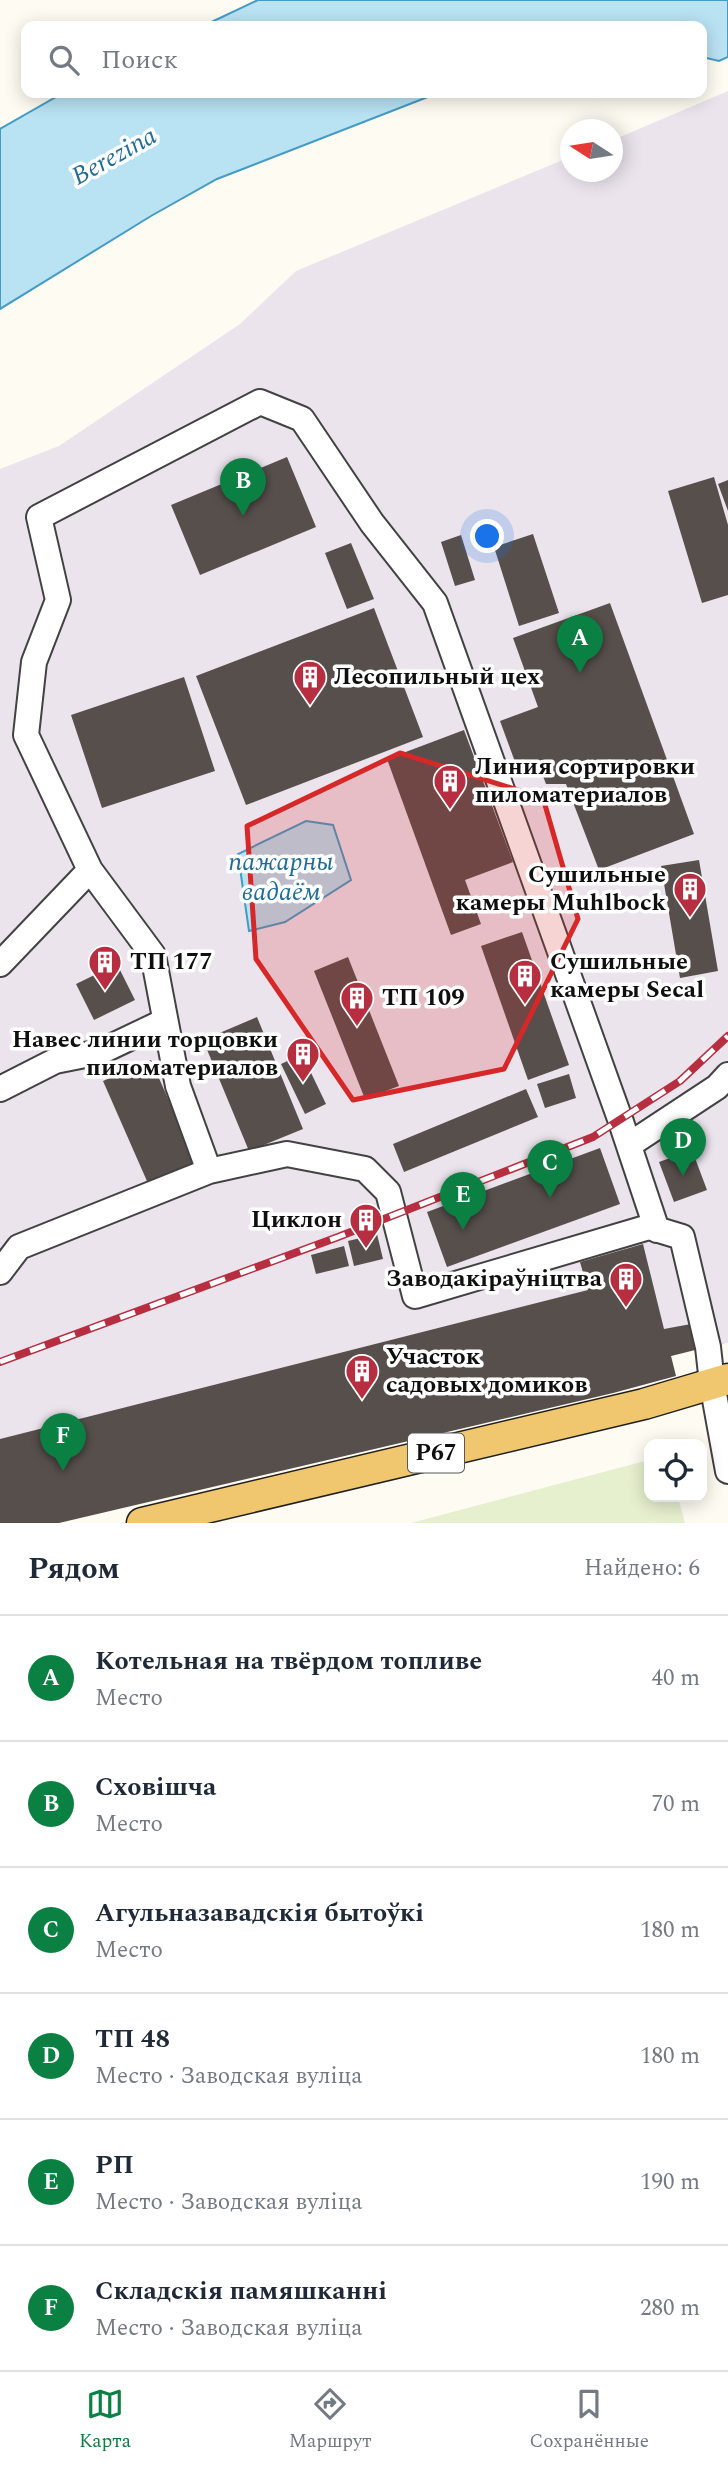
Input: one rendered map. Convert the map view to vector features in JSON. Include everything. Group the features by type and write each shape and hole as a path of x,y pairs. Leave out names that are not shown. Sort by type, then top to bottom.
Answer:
{"main road":[{"name":"Р67","path":"142,1523 644,1404 720,1381"}],"lane":[{"path":"209,1171 178,1086 153,955 90,870 26,735 34,662 58,600 39,517 260,402 302,419 372,523 435,603 657,1230"},
{"path":"0,964 90,870"},
{"path":"0,1089 55,1061 100,1052 165,1021"},
{"path":"629,1145 717,1087 728,1075"},
{"path":"0,1272 19,1247 209,1171 288,1154 365,1170 388,1192 415,1296 649,1227 682,1237 708,1347 720,1381 728,1471"}],"highlighted area":[{"path":"400,753 543,798 578,919 504,1069 353,1100 256,959 247,826"}],"shaded area":[{"path":"728,91 728,1343 671,1356 676,1376 614,1393 135,1504 0,1523 0,469 59,446 240,324 296,271 560,161 560,182 623,182 623,136"}],"green space":[{"path":"644,1461 644,1502 679,1502 685,1523 411,1523"}],"water":[{"path":"258,0 728,0 728,57 719,61 707,58 707,21 214,21"},
{"name":"Berezina","path":"54,98 425,98 217,179 151,216 0,309 0,129"},
{"name":"пажарны вадаём","path":"306,821 333,825 351,880 285,922 249,931 238,854"}],"building":[{"path":"287,457 316,527 200,575 171,505"},
{"path":"714,477 728,525 728,595 702,603 668,491"},
{"path":"728,480 728,511 718,484"},
{"path":"533,534 559,613 519,626 494,547"},
{"path":"461,535 475,580 455,586 441,542"},
{"path":"351,543 374,599 347,609 325,553"},
{"path":"610,603 694,834 599,870 566,784 546,784 538,763 518,770 500,721 538,707 513,638"},
{"name":"Лесопильный цех","path":"374,608 423,737 246,805 196,676"},
{"path":"184,677 215,771 102,808 71,715"},
{"name":"Линия сортировки пиломатериалов","path":"464,730 513,862 465,880 481,924 451,935 387,759"},
{"name":"Cушильные камеры Muhlbock","path":"699,860 718,971 680,978 661,866"},
{"name":"Сушильные камеры Secal","path":"522,932 569,1065 528,1080 481,946"},
{"name":"ТП 109","path":"348,957 399,1086 365,1099 314,971"},
{"name":"ТП 177","path":"117,964 135,1000 94,1020 76,984"},
{"path":"257,1017 303,1129 249,1151 203,1040"},
{"name":"Навес линии торцовки пиломатериалов","path":"302,1054 326,1104 305,1114 281,1064"},
{"path":"151,1060 198,1167 150,1188 103,1081"},
{"path":"569,1074 576,1098 545,1108 537,1084"},
{"path":"526,1089 538,1117 404,1172 393,1144"},
{"path":"600,1148 620,1204 447,1267 427,1212"},
{"path":"692,1150 707,1190 674,1202 659,1162"},
{"name":"Циклон","path":"377,1234 383,1259 354,1266 348,1241"},
{"name":"Участок садовых домиков","path":"643,1244 664,1329 691,1324 699,1349 671,1356 676,1376 59,1523 0,1523 0,1439 588,1290 580,1262"},
{"name":"Циклон","path":"344,1246 349,1266 316,1274 311,1255"}],"railway":[{"path":"0,1362 338,1237 593,1137 680,1081 728,1036"}],"place":[{"name":"Сховішча","path":"243,516"},
{"name":"Котельная на твёрдом топливе","path":"580,673"},
{"name":"Лесопильный цех","path":"310,707"},
{"name":"Линия сортировки пиломатериалов","path":"450,811"},
{"name":"Cушильные камеры Muhlbock","path":"690,919"},
{"name":"ТП 177","path":"105,992"},
{"name":"Сушильные камеры Secal","path":"525,1006"},
{"name":"ТП 109","path":"357,1028"},
{"name":"Навес линии торцовки пиломатериалов","path":"303,1084"},
{"name":"ТП 48","path":"683,1176"},
{"name":"Агульназавадскія бытоўкі","path":"550,1198"},
{"name":"РП","path":"463,1230"},
{"name":"Циклон","path":"366,1250"},
{"name":"Заводакіраўніцтва","path":"626,1309"},
{"name":"Участок садовых домиков","path":"362,1401"},
{"name":"Складскія памяшканні","path":"63,1471"}]}
